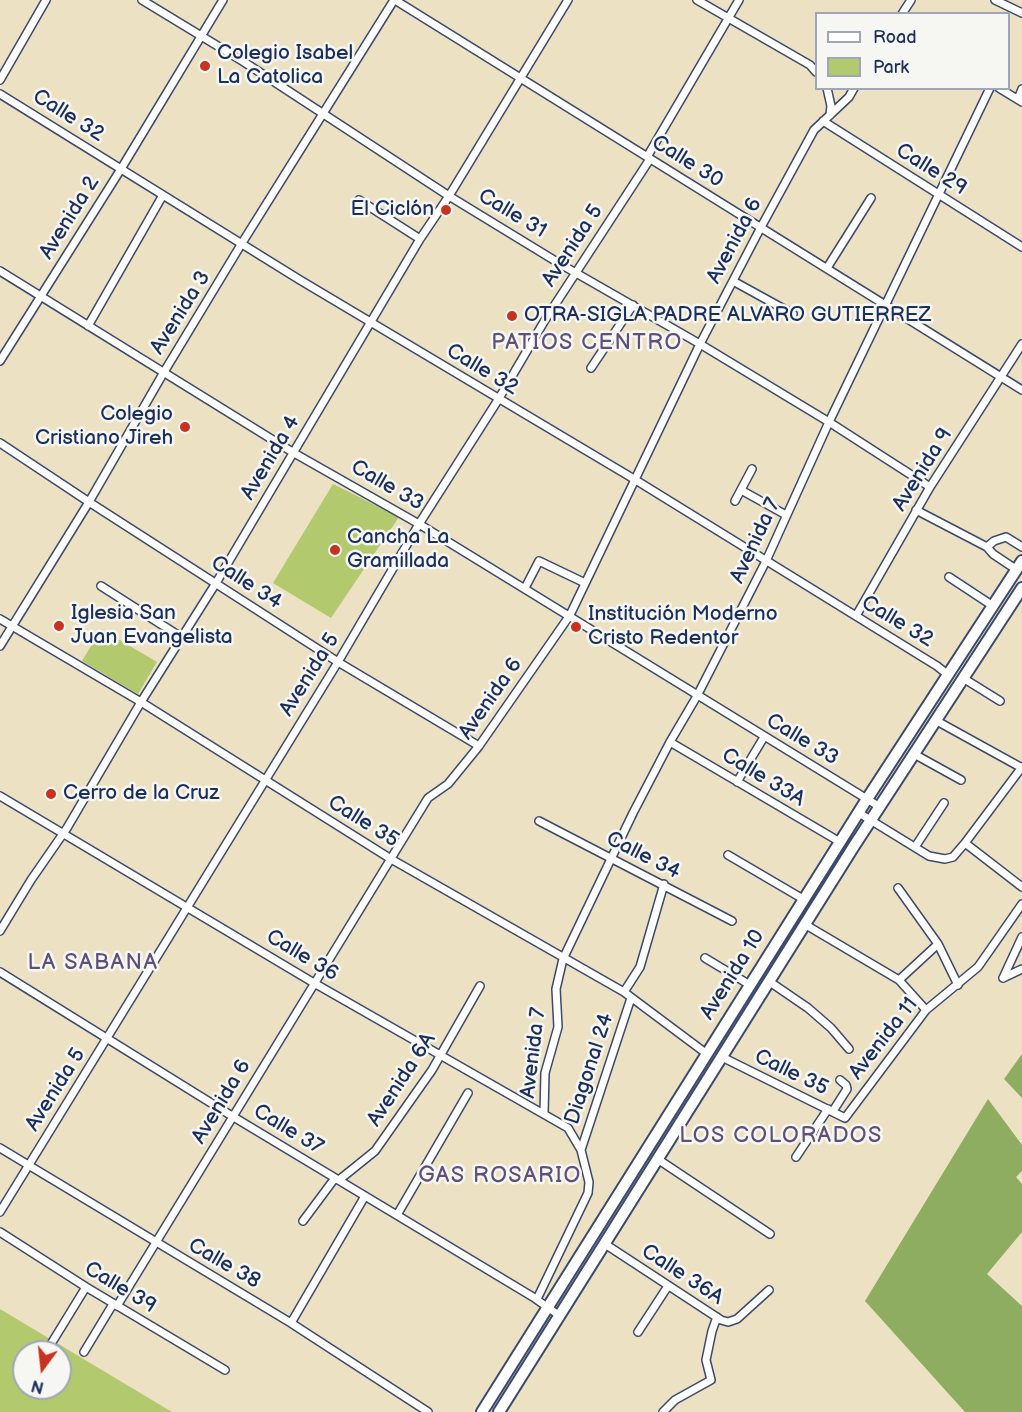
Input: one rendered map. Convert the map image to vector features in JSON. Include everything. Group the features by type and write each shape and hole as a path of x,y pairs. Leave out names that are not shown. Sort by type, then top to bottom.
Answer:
{"main road":[{"name":"Avenida 10","path":"482,1412 803,899 1019,566"},
{"name":"Avenida 10","path":"500,1412 935,720 1018,602 1022,588"}],"street":[{"path":"0,80 46,0"},
{"name":"Calle 31","path":"142,0 449,196 829,422 930,487"},
{"name":"Avenida 2","path":"0,361 121,169 223,0"},
{"name":"Calle 30","path":"394,0 1022,390"},
{"name":"Avenida 3","path":"0,646 89,502 242,243 394,0"},
{"name":"Avenida 4","path":"0,931 63,833 141,702 216,583 420,240 568,0"},
{"path":"697,0 810,65 815,71"},
{"name":"Avenida 5","path":"0,1212 338,662 419,524 498,400 544,320 649,158 739,0"},
{"path":"995,0 1022,13"},
{"path":"1002,90 1020,100 1022,89"},
{"name":"Avenida 6","path":"84,1352 156,1243 428,798 448,784 479,746 570,615 700,344 760,229 814,130 852,90"},
{"name":"Avenida 7","path":"544,1113 545,1073 558,1027 556,989 563,959 670,742 697,696 766,561 829,422 989,90"},
{"path":"828,91 830,115"},
{"name":"Calle 32","path":"0,94 371,323 634,479 947,674"},
{"name":"Calle 29","path":"823,121 1022,247"},
{"path":"88,326 163,195"},
{"path":"827,268 871,198"},
{"path":"359,200 420,240"},
{"name":"Calle 33","path":"0,271 294,453 419,524 570,615 697,696 880,807"},
{"path":"733,281 793,314"},
{"path":"591,368 633,305"},
{"name":"Avenida 9","path":"856,616 930,487 1022,344"},
{"name":"Calle 34","path":"0,443 338,662 479,746"},
{"path":"735,501 752,469"},
{"path":"741,490 786,516"},
{"path":"916,510 987,547 993,554 1019,566"},
{"path":"987,547 994,541 1006,537 1022,547"},
{"path":"525,588 539,561 585,583"},
{"path":"949,577 993,606"},
{"path":"101,586 181,637"},
{"name":"Calle 35","path":"0,619 141,702 391,859 624,992 707,1054"},
{"path":"963,678 1000,701"},
{"path":"859,813 929,856 945,859 953,857 965,843 1022,768 935,720"},
{"path":"737,782 764,737"},
{"name":"Calle 33A","path":"670,742 840,842"},
{"path":"914,754 961,780"},
{"name":"Calle 36","path":"0,796 314,983 544,1113 568,1128 581,1150"},
{"path":"915,847 944,803"},
{"name":"Calle 34","path":"539,821 732,921"},
{"path":"965,843 1022,888"},
{"path":"728,855 803,899"},
{"path":"624,992 640,967 664,884"},
{"path":"898,888 938,944 958,985"},
{"name":"Avenida 11","path":"845,1118 926,1010 978,967 1022,904"},
{"path":"806,925 899,980 926,1010"},
{"path":"1022,938 1003,978 1022,969"},
{"path":"899,980 938,944"},
{"path":"705,958 750,985"},
{"name":"Calle 37","path":"0,972 232,1116 537,1299 560,1316"},
{"path":"770,982 808,1008 831,1028 849,1049"},
{"name":"Avenida 6A","path":"303,1221 337,1179 375,1151 432,1070 480,986"},
{"name":"Diagonal 24","path":"581,1150 631,998"},
{"name":"Calle 35","path":"722,1057 845,1118"},
{"path":"796,1157 847,1089 840,1080"},
{"path":"397,1215 468,1093"},
{"name":"Calle 38","path":"0,1148 291,1323 428,1412"},
{"path":"537,1299 588,1193 588,1175 581,1150"},
{"path":"659,1160 770,1234"},
{"path":"291,1323 365,1196"},
{"name":"Calle 39","path":"0,1232 115,1305 225,1370"},
{"name":"Calle 36A","path":"605,1244 728,1322 736,1319 769,1290"},
{"path":"639,1332 668,1286"},
{"path":"53,1340 86,1287"},
{"path":"663,1412 675,1400 711,1380 706,1360 717,1317"}],"green space":[{"name":"Cancha La Gramillada","path":"333,484 399,517 331,618 273,583"},
{"path":"101,629 157,662 138,694 82,661"},
{"path":"1022,1054 1022,1098 1004,1079"},
{"path":"988,1099 1022,1145 1022,1171 1016,1177 1022,1184 1022,1232 987,1274 1022,1306 1022,1412 965,1412 865,1301"},
{"path":"0,1309 52,1340 12,1340 12,1400 72,1400 72,1352 172,1412 0,1412"}],"place":[{"name":"Colegio Isabel La Catolica","path":"205,66"},
{"name":"El Ciclón","path":"446,210"},
{"name":"OTRA-SIGLA PADRE ALVARO GUTIERREZ","path":"512,316"},
{"name":"Colegio Cristiano Jireh","path":"185,427"},
{"name":"Cancha La Gramillada","path":"335,550"},
{"name":"Iglesia San Juan Evangelista","path":"59,626"},
{"name":"Institución Moderno Cristo Redentor","path":"576,627"},
{"name":"Cerro de la Cruz","path":"51,794"}],"district":[{"name":"PATIOS CENTRO","path":"587,343"},
{"name":"LA SABANA","path":"93,963"},
{"name":"LOS COLORADOS","path":"781,1136"},
{"name":"GAS ROSARIO","path":"500,1176"}]}
